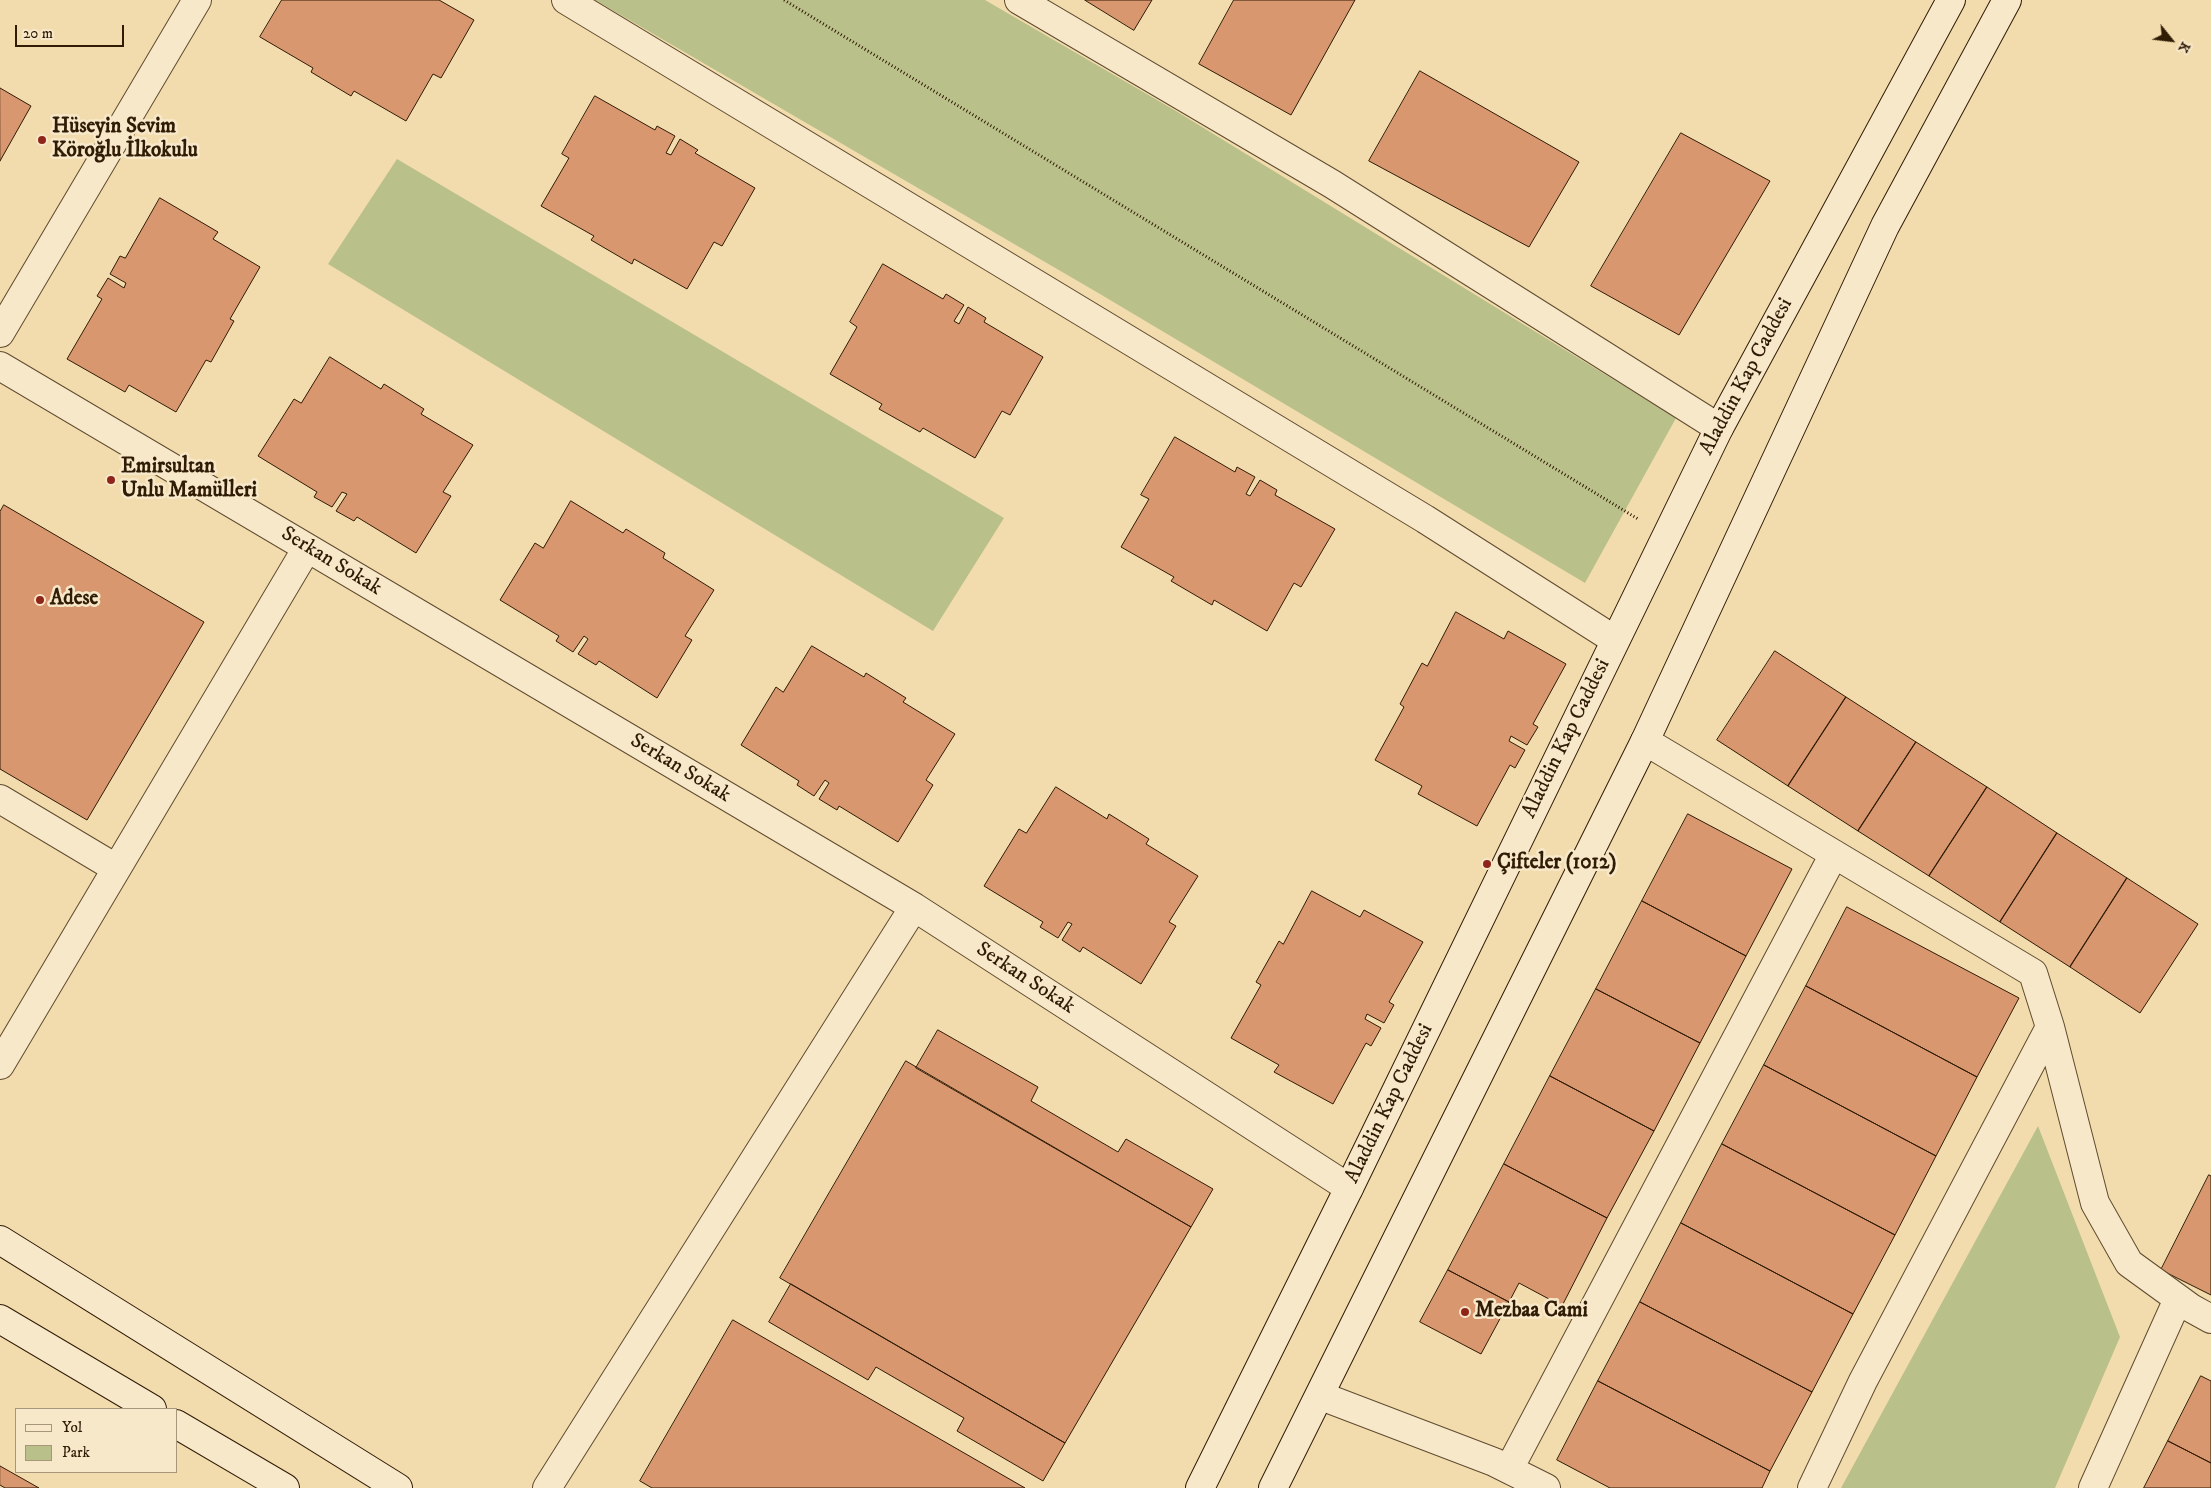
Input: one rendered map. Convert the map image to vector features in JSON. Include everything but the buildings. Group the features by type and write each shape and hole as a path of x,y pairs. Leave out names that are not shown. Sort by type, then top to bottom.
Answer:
{"street":[{"path":"0,333 197,0"},
{"path":"566,0 1425,519 1615,640"},
{"path":"1019,0 1332,184 1719,428"},
{"name":"Aladdin Kap Caddesi","path":"1200,1488 1349,1188 1719,428 1951,0"},
{"path":"1273,1488 1321,1396 1645,742 1885,226 2007,0"},
{"name":"Serkan Sokak","path":"0,366 914,907 1349,1188"},
{"path":"0,1058 307,548"},
{"path":"0,1065 307,548"},
{"path":"1645,742 2033,973 2050,1027 2095,1203 2129,1263 2178,1299 2211,1319"},
{"path":"0,799 114,867"},
{"path":"1509,1469 1834,854"},
{"path":"546,1488 914,907"},
{"path":"1812,1488 1863,1381 2050,1027"},
{"path":"0,1240 398,1488"},
{"path":"2093,1488 2178,1299"},
{"path":"0,1319 150,1408"},
{"path":"1321,1396 1509,1469 1546,1488"},
{"path":"178,1425 285,1488"}],"path":[{"path":"784,0 1665,536"}],"green space":[{"path":"595,0 985,0 1176,111 1676,418 1585,583 1100,294"},
{"path":"397,159 1004,518 933,631 328,264"},
{"path":"2038,1126 2120,1337 2055,1488 1841,1488"}],"place":[{"name":"Hüseyin Sevim Köroğlu İlkokulu","path":"42,140"},
{"name":"Emirsultan Unlu Mamülleri","path":"111,480"},
{"name":"Adese","path":"40,600"},
{"name":"Çifteler (1012)","path":"1487,864"},
{"name":"Mezbaa Cami","path":"1465,1312"}]}
